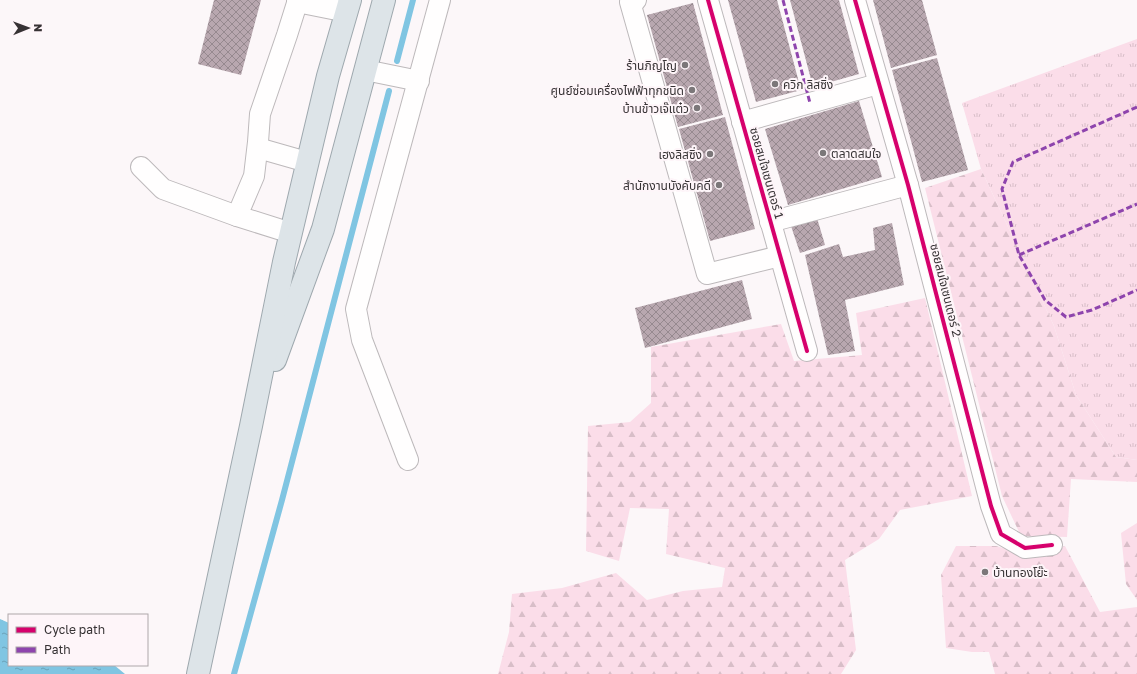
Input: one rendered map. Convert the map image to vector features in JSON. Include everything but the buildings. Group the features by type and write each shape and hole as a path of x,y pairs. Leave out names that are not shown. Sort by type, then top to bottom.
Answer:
{"main road":[{"path":"251,426 323,229 384,0"},
{"path":"198,674 291,232 328,76 349,6"}],"street":[{"path":"408,460 362,340 356,309 440,0"},
{"path":"636,0 630,2 707,274 780,256"},
{"name":"ซอยสมใจเซนเตอร์ 1","path":"708,0 807,351"},
{"name":"ซอยสมใจเซนเตอร์ 2","path":"855,0 908,185 990,506 1001,534 1024,548 1052,544"},
{"path":"237,216 254,176 258,148 260,114 298,1 349,6"},
{"path":"365,70 419,81"},
{"path":"742,122 878,84"},
{"path":"258,148 307,162"},
{"path":"141,167 162,189 237,216 291,232"},
{"path":"770,222 908,185"}],"green space":[{"path":"1137,39 1137,460 1116,457 1076,395 1054,326 981,169 962,103"},
{"path":"981,169 1054,326 1076,395 1116,457 1137,460 1137,482 1071,479 1067,537 1021,536 1002,496 925,188"},
{"path":"925,298 972,496 900,510 879,539 845,560 856,650 841,674 498,674 509,632 512,594 562,588 616,573 647,600 683,591 722,587 725,568 666,554 669,509 630,508 619,561 586,551 588,426 630,422 651,403 651,347 781,324 794,361 862,355 856,313"},
{"path":"1137,523 1137,600 1126,584 1121,533"},
{"path":"956,546 996,546 1034,557 1065,546 1100,612 1137,607 1137,674 995,674 989,652 972,652 946,648 941,575"}],"water":[{"path":"0,619 8,623 8,666 115,666 125,674 0,674"}],"waterway":[{"path":"397,61 413,0"},
{"path":"234,674 282,500 389,91"}],"marked path":[{"path":"783,0 810,103"},
{"path":"1137,107 1013,162 1002,189 1019,255 1045,300 1066,317 1092,310 1137,290"},
{"path":"1019,255 1137,204"}],"cycle path":[{"path":"708,0 807,351"},
{"path":"855,0 908,185 991,506 1001,534 1025,548 1052,545"}],"place":[{"name":"ร้านภิญโญ","path":"685,65"},
{"name":"ควิก ลิสซิ่ง","path":"775,84"},
{"name":"ศูนย์ซ่อมเครื่องไฟฟ้าทุกชนิด","path":"692,90"},
{"name":"บ้านข้าวเจ๊แต๋ว","path":"697,108"},
{"name":"ตลาดสมใจ","path":"823,153"},
{"name":"เฮงลิสซิ่ง","path":"710,154"},
{"name":"สำนักงานบังคับคดี","path":"719,185"},
{"name":"บ้านทองโย๊ะ","path":"985,572"}]}
